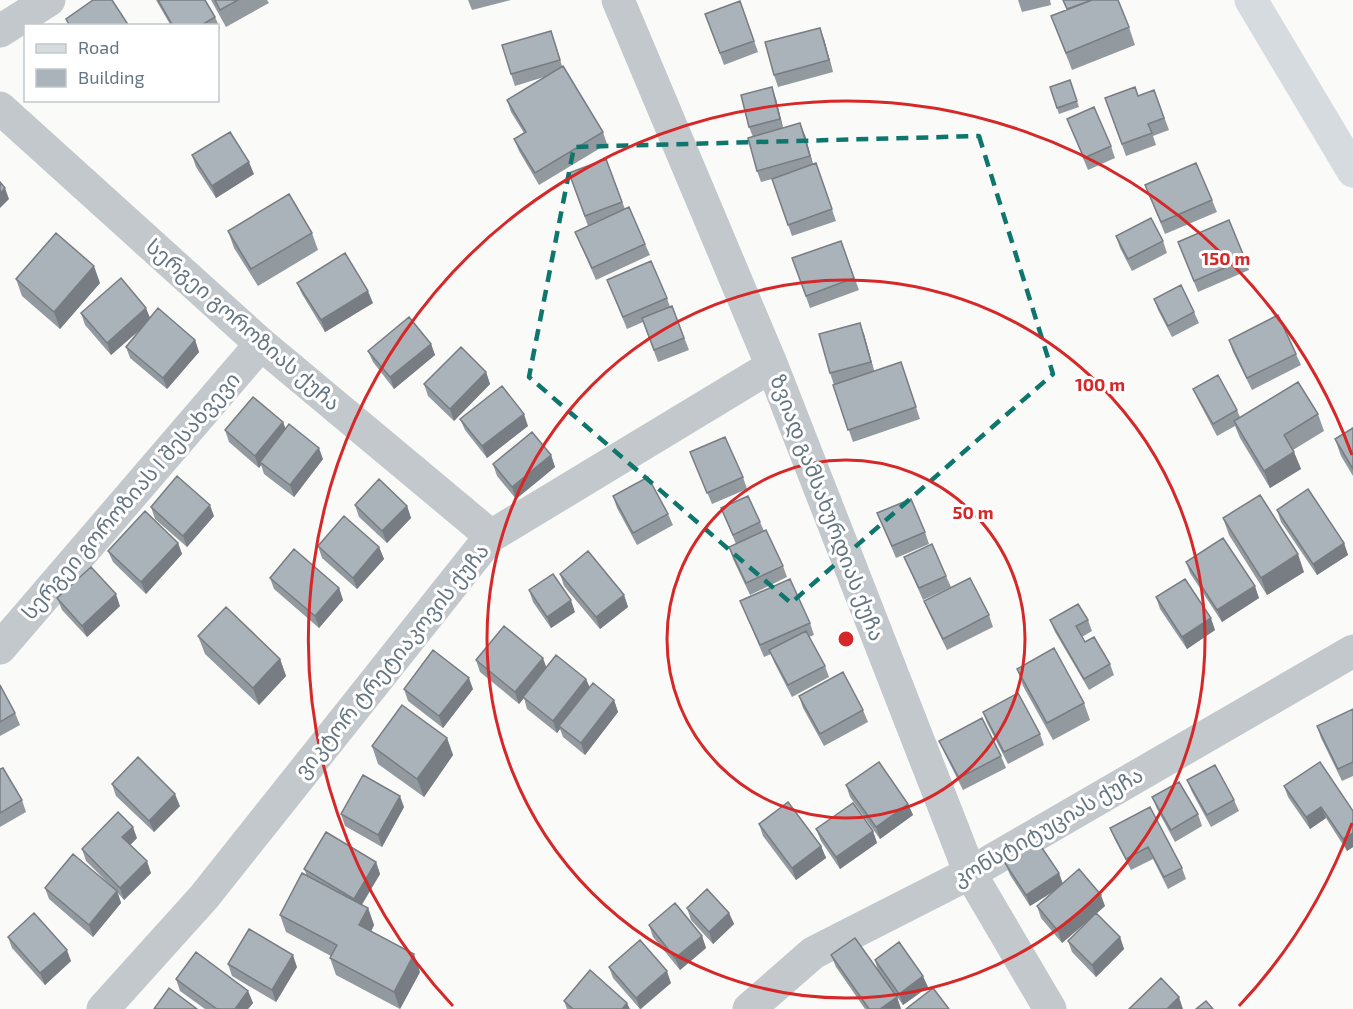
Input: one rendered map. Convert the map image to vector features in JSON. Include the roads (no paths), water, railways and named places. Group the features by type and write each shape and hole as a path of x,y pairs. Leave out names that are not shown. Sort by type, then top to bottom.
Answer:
{"main road":[{"path":"1251,0 1353,171"}],"street":[{"path":"0,31 49,0"},
{"name":"ზვიად გამსახურდიას ქუჩა","path":"618,0 772,366 970,873 1050,1009"},
{"name":"სერგეი გოროზიას ქუჩა","path":"0,108 261,344 491,536"},
{"name":"სერგეი გოროზიას I შესახვევი","path":"0,648 261,344"},
{"name":"ვიკტორ ტრეტიაკოვის ქუჩა","path":"103,1009 204,897 491,536 772,366"},
{"name":"კონსტიტუციას ქუჩა","path":"749,1009 813,953 970,873 1353,651"}]}
